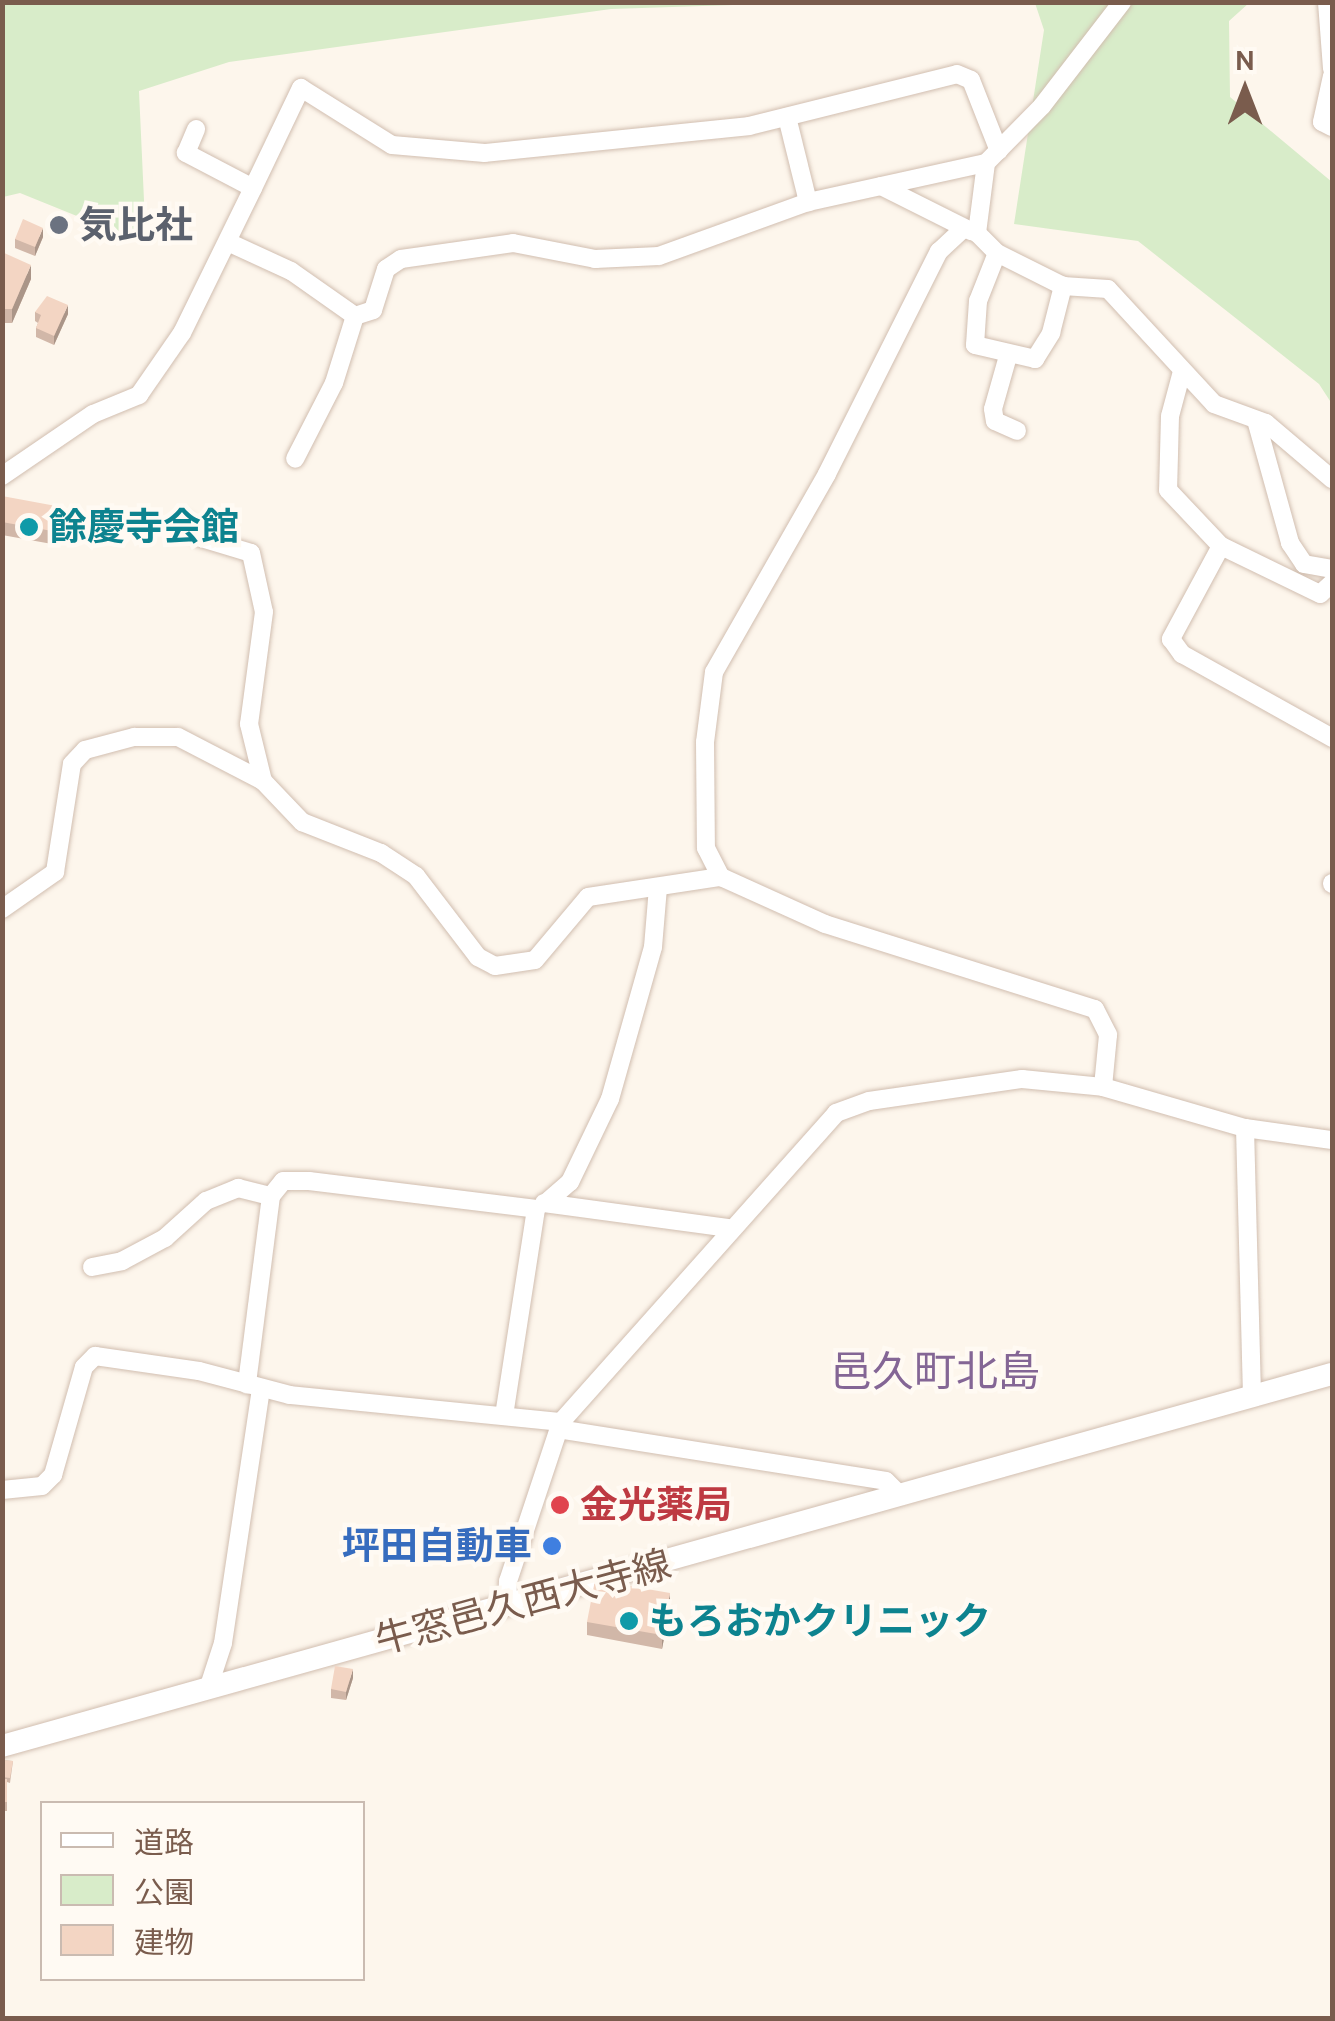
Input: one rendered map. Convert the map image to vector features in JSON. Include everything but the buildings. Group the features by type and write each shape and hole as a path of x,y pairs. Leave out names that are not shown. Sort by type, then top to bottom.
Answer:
{"main road":[{"name":"牛窓邑久西大寺線","path":"2,1746 1332,1374"}],"street":[{"path":"720,877 706,848 702,800 714,672 828,474 939,251 970,231 993,157 1122,2"},
{"path":"1327,2 1332,72 1322,122 1332,126"},
{"path":"2,476 93,414 139,396 182,334 230,242 301,88 392,145 426,151 607,145 787,116 958,74 971,80 993,157"},
{"path":"787,116 808,202"},
{"path":"196,128 186,154 253,188"},
{"path":"356,316 373,310 386,270 401,259 514,243 626,261 659,256 808,202 993,157"},
{"path":"880,186 970,231 996,253 1062,286 1108,289 1131,307 1180,375 1214,404 1256,420 1324,465 1332,479"},
{"path":"230,242 291,271 356,316"},
{"path":"996,253 978,301 975,346 1008,356 1035,358 1050,334 1062,286"},
{"path":"295,458 334,383 356,316"},
{"path":"1008,356 993,410 995,421 1017,431"},
{"path":"1180,375 1170,416 1168,490 1221,546 1320,594 1332,583"},
{"path":"1256,420 1290,543 1304,564 1332,569"},
{"path":"185,521 201,538 251,553 264,612 249,724 263,780"},
{"path":"1221,546 1171,640 1182,654 1332,738"},
{"path":"2,909 55,872 72,764 85,750 134,737 178,737 263,780 302,822 381,854 416,876 466,946 495,966 516,966 546,952 588,897 720,877 864,939 1095,1009 1108,1036 1103,1087"},
{"path":"504,1416 542,1205 570,1182 610,1099 653,946 658,888"},
{"path":"507,1606 508,1582 559,1426 729,1228 836,1113 984,1082 1103,1087 1244,1128 1332,1140"},
{"path":"1244,1128 1252,1397"},
{"path":"208,1689 223,1644 254,1387 271,1196 282,1181 542,1205 729,1228"},
{"path":"92,1267 122,1260 166,1238 206,1201 238,1188 271,1196"},
{"path":"2,1490 42,1486 54,1475 84,1367 96,1356 254,1387 504,1416 886,1481 901,1496"}],"green space":[{"path":"2,3 791,3 611,9 229,62 139,91 146,244 20,193 3,197"},
{"path":"1035,3 1249,3 1229,21 1230,97 1332,182 1332,404 1319,384 1138,241 1014,224 1044,30"}],"place":[{"name":"気比社","path":"59,225"},
{"name":"餘慶寺会館","path":"29,527"},
{"name":"金光薬局","path":"560,1505"},
{"name":"坪田自動車","path":"552,1546"},
{"name":"もろおかクリニック","path":"629,1621"}],"district":[{"name":"邑久町北島","path":"935,1371"}]}
